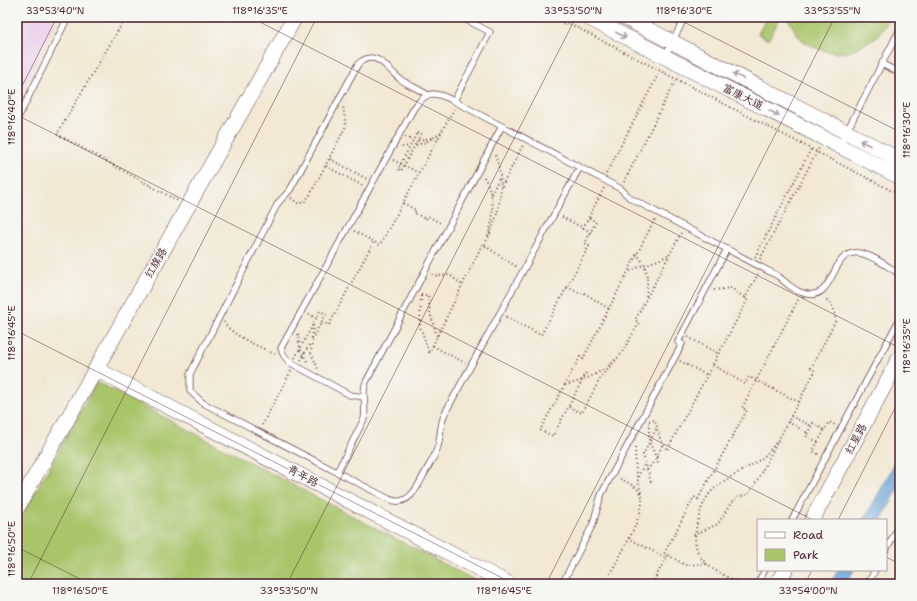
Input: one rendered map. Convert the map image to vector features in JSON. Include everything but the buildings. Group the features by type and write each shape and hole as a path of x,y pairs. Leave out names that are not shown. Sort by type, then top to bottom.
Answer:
{"street":[{"name":"红旗路","path":"17,508 295,17"},
{"name":"富康大道","path":"587,17 662,64 817,143 839,146 900,177"},
{"name":"富康大道","path":"624,17 900,160"},
{"name":"红星路","path":"813,519 900,357"},
{"name":"青年路","path":"96,368 509,584"},
{"path":"777,584 784,571"}],"lane":[{"path":"17,120 68,17"},
{"path":"456,102 490,32 461,17"},
{"path":"662,64 685,17"},
{"path":"839,146 900,29"},
{"path":"580,167 442,419 439,445 436,453 414,493 408,498 394,502 203,403 190,391 190,374 278,203 287,193 358,64 363,59 369,58 381,61 399,78 428,94 442,94 456,102 527,139 580,167 621,189 630,198 757,265 802,293 817,293 826,288 840,261 847,255 853,253 866,255 900,274"},
{"path":"882,64 900,73"},
{"path":"364,397 350,395 293,364 283,354 281,348 414,108 421,99 428,94"},
{"path":"337,472 364,419 366,411 362,391 366,382 502,126"},
{"path":"562,584 593,524 601,495 682,344 678,342 727,249"},
{"path":"793,519 900,318"},
{"path":"887,548 900,524"},
{"path":"757,584 764,571"},
{"path":"868,584 874,571"}],"path":[{"path":"126,17 57,134 188,206"},
{"path":"567,19 662,64 676,79 817,143 900,195"},
{"path":"583,228 662,64"},
{"path":"621,189 676,79"},
{"path":"287,193 294,202 299,204 305,202 330,159 346,126 341,95"},
{"path":"348,228 380,244 442,131 456,102"},
{"path":"415,145 426,142 442,131"},
{"path":"417,133 421,134 415,145 401,171 398,169 417,133"},
{"path":"418,140 433,138"},
{"path":"501,187 527,139"},
{"path":"649,421 655,420 667,450 748,299 746,298 757,265 817,143"},
{"path":"757,265 817,143"},
{"path":"422,291 420,326 429,353 482,245 484,246 497,218 501,187 500,176 491,146"},
{"path":"387,157 419,173"},
{"path":"330,159 373,182"},
{"path":"326,166 369,189"},
{"path":"479,170 487,183 491,194 494,215 484,246"},
{"path":"491,194 500,176"},
{"path":"402,203 416,210 414,212 426,219 428,216 448,227"},
{"path":"555,213 591,232"},
{"path":"586,373 553,436 540,430 580,357 583,359 658,213"},
{"path":"500,314 541,335 589,246 585,243 596,222 588,218"},
{"path":"568,406 582,413 601,377 621,354 639,323 635,320 685,227"},
{"path":"322,322 329,325 374,241"},
{"path":"484,246 524,270"},
{"path":"629,272 644,264 656,262 671,253"},
{"path":"636,254 644,264 648,283 646,300"},
{"path":"427,279 430,273 438,276 450,275 462,285"},
{"path":"567,287 582,294 582,292 609,309"},
{"path":"706,288 714,290 731,288 746,298"},
{"path":"664,554 694,497 698,499 747,410 742,408 802,293"},
{"path":"694,535 718,524 731,503 738,497 747,494 754,486 815,371 811,368 835,322 836,314 829,301 817,293"},
{"path":"421,295 428,296 430,313 437,336"},
{"path":"258,432 320,311 326,314 303,356 293,364"},
{"path":"220,314 226,326 232,331 293,364"},
{"path":"300,315 298,330 300,348 303,356 312,367"},
{"path":"313,325 311,353 315,363 328,383"},
{"path":"682,334 719,354"},
{"path":"432,346 471,366"},
{"path":"565,385 582,380 601,371 621,354"},
{"path":"674,358 707,375"},
{"path":"713,365 745,384 749,377 799,402"},
{"path":"650,404 650,442 659,466"},
{"path":"791,416 811,426"},
{"path":"788,422 808,433"},
{"path":"825,458 813,451 824,430 829,422 841,428"},
{"path":"818,442 806,436 812,423 824,430"},
{"path":"604,584 641,512 642,496 634,460 638,427"},
{"path":"651,482 643,455 657,428"},
{"path":"742,584 715,571 702,560 696,548 694,535 702,507 712,491 762,458 781,436"},
{"path":"647,471 656,459 663,443"},
{"path":"637,478 645,464"},
{"path":"612,474 633,486 642,496"},
{"path":"628,538 666,558"},
{"path":"652,584 668,556 664,554"},
{"path":"664,554 685,565 706,564"}],"shaded area":[{"path":"17,17 57,17 17,102 17,58 21,49 17,47"}],"green space":[{"path":"767,17 781,17 768,40 758,34"},
{"path":"787,17 889,17 882,31 874,39 849,52 835,53 821,50 807,44 798,36"},
{"path":"97,382 482,584 17,584 17,525"}],"water":[{"path":"900,454 900,486 882,519 865,519"},
{"path":"837,571 853,571 846,584 830,584"}]}
